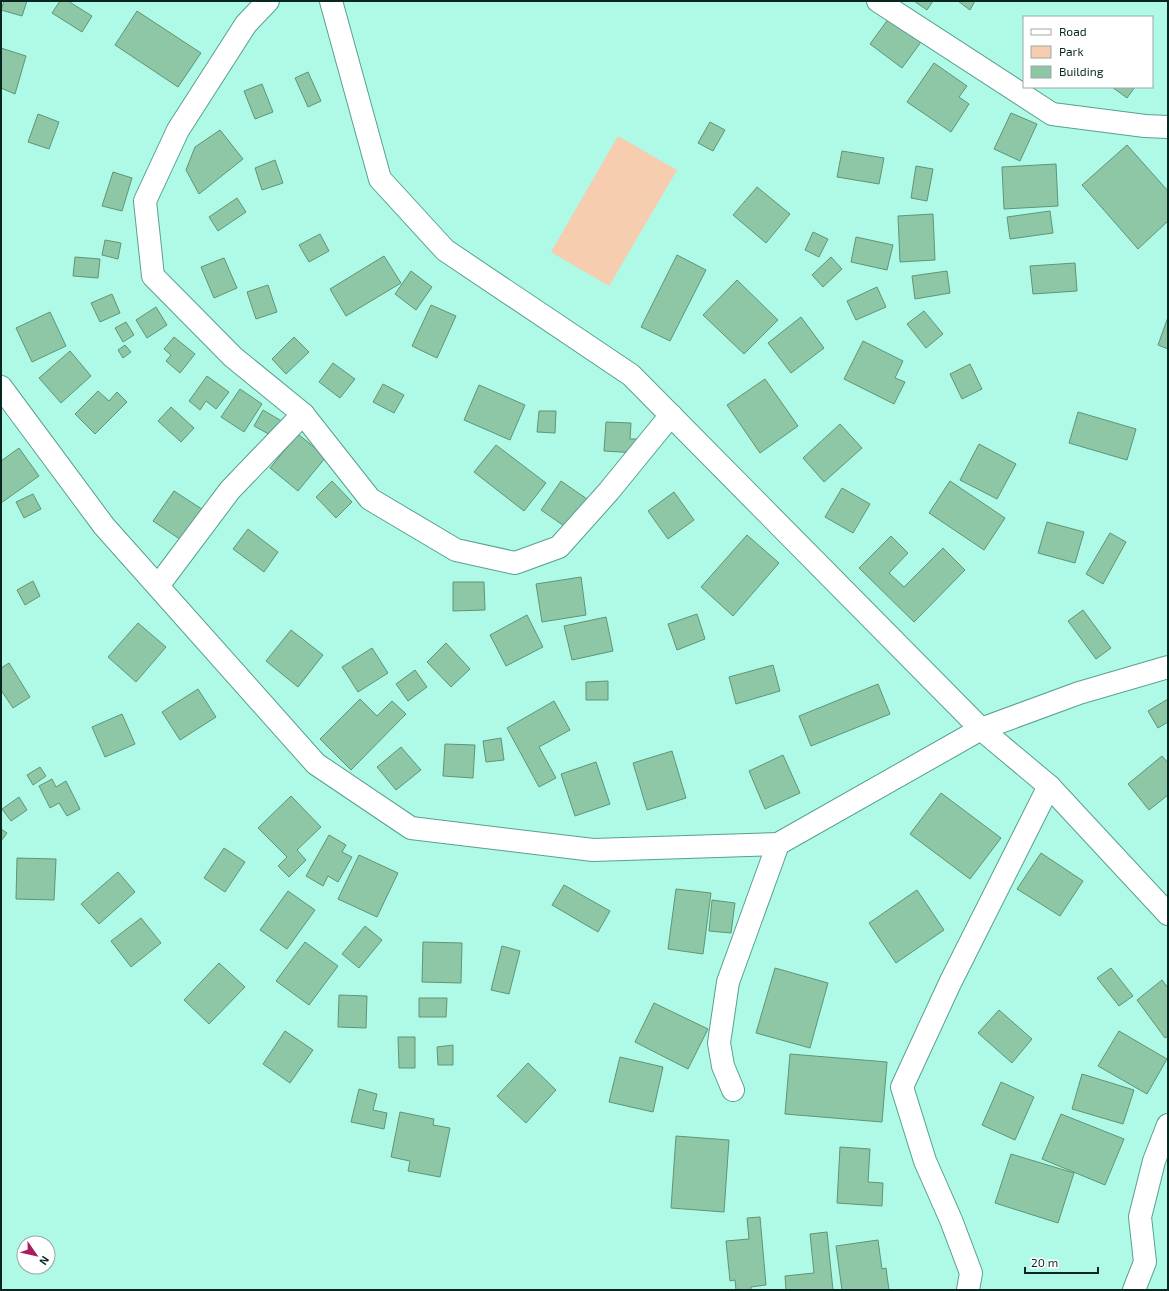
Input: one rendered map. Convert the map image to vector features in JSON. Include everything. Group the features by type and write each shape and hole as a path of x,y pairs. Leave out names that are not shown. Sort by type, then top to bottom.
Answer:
{"street":[{"path":"268,1 246,24 178,130 145,201 153,276 233,357 303,414 370,500 456,550 515,563 559,547 609,491 671,415"},
{"path":"331,1 380,179 445,250 631,375 981,729 1049,786 1168,914"},
{"path":"878,1 1052,114 1145,126 1168,126"},
{"path":"1,387 104,526 316,764 410,828 593,850 778,844 981,729 1079,693 1168,667"},
{"path":"158,586 230,490 303,414"},
{"path":"968,1290 971,1272 951,1220 925,1161 902,1087 950,983 1049,786"},
{"path":"733,1090 723,1066 719,1043 728,982 778,844"},
{"path":"1134,1290 1145,1262 1140,1217 1154,1161 1168,1125"}],"green space":[{"path":"618,136 677,170 609,286 551,252"}],"building":[{"path":"4,1 27,1 22,16 1,10"},
{"path":"60,1 68,1 92,16 82,32 52,13"},
{"path":"914,1 933,1 927,10"},
{"path":"958,1 975,1 970,10"},
{"path":"137,11 201,53 178,87 115,45"},
{"path":"889,18 921,42 902,68 870,44"},
{"path":"1,48 26,56 15,94 1,88"},
{"path":"934,63 967,86 959,97 969,104 951,132 907,102"},
{"path":"308,72 321,101 308,107 295,78"},
{"path":"262,84 273,112 255,119 244,91"},
{"path":"1113,88 1134,88 1127,98"},
{"path":"1011,113 1037,124 1020,161 994,149"},
{"path":"38,114 59,122 49,149 28,142"},
{"path":"710,122 725,130 713,151 698,143"},
{"path":"220,130 243,159 199,194 186,170 195,147"},
{"path":"1127,145 1168,191 1168,221 1138,249 1082,185"},
{"path":"842,151 884,158 879,184 837,177"},
{"path":"275,160 283,183 262,190 255,168"},
{"path":"1056,164 1058,206 1004,209 1002,167"},
{"path":"916,166 933,169 927,201 911,198"},
{"path":"113,172 132,178 122,211 102,206"},
{"path":"757,187 790,214 766,243 733,215"},
{"path":"237,198 246,212 218,231 209,217"},
{"path":"1050,211 1053,233 1010,239 1007,217"},
{"path":"933,214 935,260 900,262 898,216"},
{"path":"813,232 828,239 819,257 805,250"},
{"path":"320,234 329,251 309,262 299,245"},
{"path":"856,237 893,245 887,270 851,262"},
{"path":"105,240 121,243 118,259 102,255"},
{"path":"677,255 706,270 670,341 641,327"},
{"path":"384,256 401,283 346,316 330,289"},
{"path":"75,257 100,259 98,278 73,276"},
{"path":"831,257 842,269 823,287 812,275"},
{"path":"224,258 237,288 214,298 201,267"},
{"path":"1075,263 1077,291 1033,294 1030,266"},
{"path":"411,271 432,287 416,310 395,294"},
{"path":"947,271 950,293 915,299 912,276"},
{"path":"737,280 778,320 744,354 703,315"},
{"path":"268,285 277,312 256,319 247,292"},
{"path":"877,287 886,307 856,320 847,301"},
{"path":"112,294 120,313 100,322 91,303"},
{"path":"431,305 456,316 437,358 412,346"},
{"path":"156,307 167,325 147,338 136,320"},
{"path":"924,311 943,334 926,348 907,324"},
{"path":"50,312 66,346 32,362 16,328"},
{"path":"801,317 824,348 791,373 768,343"},
{"path":"1168,317 1168,349 1158,345"},
{"path":"126,322 134,335 123,342 115,328"},
{"path":"174,337 195,354 180,373 166,361 171,355 164,349"},
{"path":"294,337 309,352 286,374 272,359"},
{"path":"863,341 903,361 895,378 905,382 894,404 844,379"},
{"path":"125,345 131,352 123,358 118,350"},
{"path":"70,351 91,376 61,403 39,378"},
{"path":"333,363 355,379 340,398 319,382"},
{"path":"970,364 982,389 962,399 950,374"},
{"path":"207,376 229,392 216,409 206,401 200,410 189,401"},
{"path":"765,379 798,426 760,453 727,405"},
{"path":"383,384 404,395 394,413 373,402"},
{"path":"479,385 525,405 510,440 464,420"},
{"path":"240,389 262,404 244,432 221,417"},
{"path":"98,391 109,401 117,392 127,402 95,434 75,414"},
{"path":"171,407 194,428 181,442 158,421"},
{"path":"263,410 285,423 276,438 254,426"},
{"path":"539,411 556,411 555,433 537,432"},
{"path":"1078,412 1136,429 1127,460 1069,443"},
{"path":"606,422 631,423 630,439 639,439 638,453 604,451"},
{"path":"840,424 862,448 824,482 803,458"},
{"path":"298,434 326,457 298,491 270,468"},
{"path":"979,444 1016,464 997,499 960,480"},
{"path":"496,445 546,483 524,511 474,472"},
{"path":"19,448 39,476 1,503 1,461"},
{"path":"332,481 352,502 336,518 316,497"},
{"path":"561,481 587,499 567,528 541,510"},
{"path":"950,481 1005,518 984,550 929,513"},
{"path":"842,488 870,504 853,533 825,517"},
{"path":"174,491 208,513 187,544 153,521"},
{"path":"674,492 694,520 668,539 648,511"},
{"path":"33,494 41,509 24,518 16,502"},
{"path":"1047,522 1084,532 1075,563 1038,553"},
{"path":"248,529 278,552 264,572 233,549"},
{"path":"1110,533 1126,542 1103,584 1086,574"},
{"path":"747,535 779,563 733,616 701,587"},
{"path":"891,536 908,553 889,573 904,587 943,548 965,570 914,622 859,568"},
{"path":"581,577 586,615 542,622 536,584"},
{"path":"33,581 40,596 25,605 17,590"},
{"path":"453,582 484,582 485,610 453,611"},
{"path":"1083,610 1111,648 1096,659 1068,621"},
{"path":"697,614 705,639 677,650 668,624"},
{"path":"527,615 543,647 506,666 490,635"},
{"path":"606,617 613,651 572,660 564,626"},
{"path":"138,623 166,647 136,682 108,657"},
{"path":"291,630 323,655 298,687 266,661"},
{"path":"446,643 470,669 451,687 427,662"},
{"path":"372,648 388,673 358,692 342,667"},
{"path":"9,663 30,697 13,708 1,690 1,668"},
{"path":"773,665 780,691 736,704 729,677"},
{"path":"415,670 427,687 408,701 396,684"},
{"path":"608,681 608,700 586,700 586,682"},
{"path":"878,684 890,714 811,746 799,716"},
{"path":"198,689 216,717 180,740 162,712"},
{"path":"360,699 377,716 392,701 406,714 351,770 320,739"},
{"path":"1168,699 1168,722 1158,728 1148,711"},
{"path":"554,701 570,730 539,747 556,778 539,787 507,728"},
{"path":"122,714 135,744 105,757 92,727"},
{"path":"501,738 504,760 486,762 483,741"},
{"path":"445,744 475,745 473,778 443,776"},
{"path":"401,747 421,770 396,790 377,767"},
{"path":"672,751 686,798 647,810 633,763"},
{"path":"783,755 800,793 765,809 749,771"},
{"path":"1162,756 1168,763 1168,795 1149,810 1128,784"},
{"path":"596,762 610,804 575,816 561,774"},
{"path":"40,767 46,776 33,785 27,775"},
{"path":"52,779 56,787 66,781 80,809 67,816 59,803 50,808 39,786"},
{"path":"941,793 1001,838 970,879 910,834"},
{"path":"291,796 321,827 297,850 306,860 289,877 278,866 287,857 258,828"},
{"path":"19,797 27,810 11,821 2,809"},
{"path":"1,829 7,833 1,841"},
{"path":"329,835 346,845 342,852 352,857 338,882 328,876 323,886 306,876"},
{"path":"224,848 245,862 225,892 204,878"},
{"path":"1041,853 1083,881 1060,916 1017,889"},
{"path":"359,855 398,873 377,917 338,899"},
{"path":"17,858 56,859 54,900 16,899"},
{"path":"118,872 135,892 99,924 81,904"},
{"path":"564,885 610,911 598,932 552,905"},
{"path":"676,889 711,893 703,954 668,949"},
{"path":"917,890 944,930 896,963 869,923"},
{"path":"288,891 315,910 287,949 260,930"},
{"path":"712,900 735,903 731,933 709,931"},
{"path":"141,918 161,943 131,967 111,941"},
{"path":"365,926 382,940 359,968 342,954"},
{"path":"305,942 338,966 309,1005 276,981"},
{"path":"423,942 462,943 461,983 422,982"},
{"path":"502,946 520,951 509,994 491,990"},
{"path":"219,963 245,987 209,1024 184,1000"},
{"path":"775,968 828,983 810,1048 756,1033"},
{"path":"1111,968 1133,996 1119,1006 1097,978"},
{"path":"1162,980 1168,988 1168,1036 1165,1038 1137,1000"},
{"path":"339,995 367,996 366,1028 338,1027"},
{"path":"419,998 447,998 446,1017 419,1017"},
{"path":"654,1003 708,1029 688,1069 635,1042"},
{"path":"999,1010 1032,1039 1012,1063 978,1033"},
{"path":"285,1031 313,1050 290,1083 263,1064"},
{"path":"1119,1031 1167,1059 1147,1094 1098,1066"},
{"path":"398,1037 415,1037 415,1068 399,1068"},
{"path":"453,1045 453,1065 438,1065 437,1047"},
{"path":"790,1054 887,1062 882,1122 785,1114"},
{"path":"620,1057 663,1067 653,1112 609,1102"},
{"path":"528,1063 556,1090 526,1123 497,1096"},
{"path":"1082,1074 1134,1090 1123,1124 1072,1109"},
{"path":"1001,1082 1034,1097 1015,1140 982,1125"},
{"path":"359,1089 377,1094 373,1110 387,1113 384,1129 351,1122"},
{"path":"400,1112 434,1119 433,1125 450,1128 440,1177 408,1171 410,1161 391,1157"},
{"path":"1061,1114 1124,1139 1105,1185 1042,1159"},
{"path":"676,1136 729,1140 724,1212 671,1208"},
{"path":"840,1147 870,1149 868,1182 883,1183 882,1206 837,1203"},
{"path":"1011,1154 1074,1173 1058,1223 995,1203"},
{"path":"760,1217 766,1285 751,1287 751,1290 736,1290 735,1280 730,1281 726,1241 749,1239 747,1218"},
{"path":"827,1232 833,1290 786,1290 785,1276 814,1273 810,1234"},
{"path":"878,1240 882,1269 886,1268 889,1290 842,1290 836,1246"}]}
